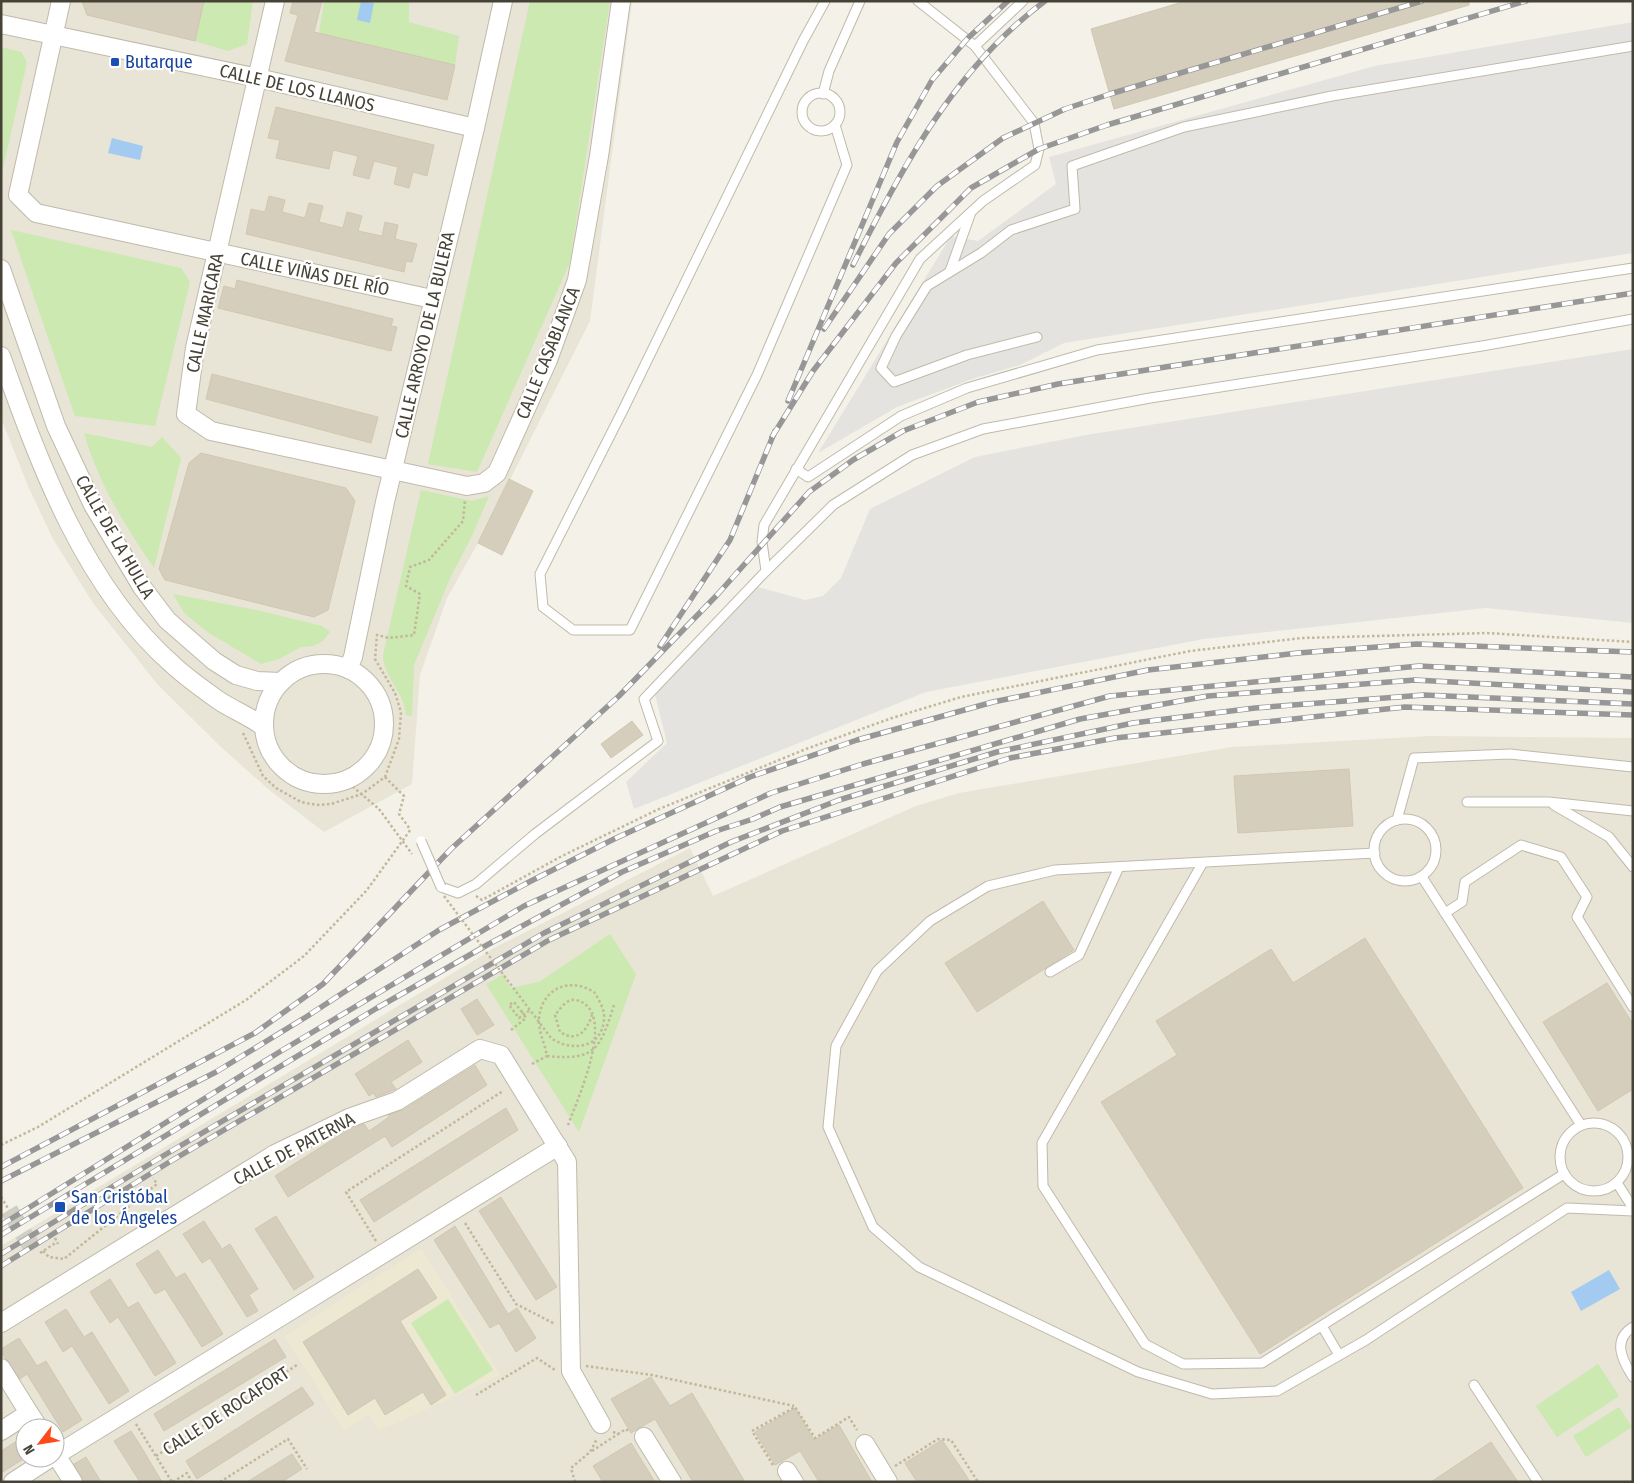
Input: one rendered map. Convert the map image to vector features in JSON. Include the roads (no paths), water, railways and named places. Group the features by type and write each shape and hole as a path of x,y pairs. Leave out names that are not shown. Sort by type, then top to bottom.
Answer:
{"street":[{"name":"CALLE VIÑAS DEL RÍO","path":"60,1 18,195 36,213 217,254 432,299"},
{"name":"CALLE MARICARA","path":"275,1 195,348 186,414 211,431 393,471"},
{"name":"CALLE ARROYO DE LA BULERA","path":"348,669 353,657 432,299 475,128 503,1"},
{"name":"CALLE CASABLANCA","path":"393,471 467,486 484,483 497,473 548,360 577,280 599,156 621,1"},
{"name":"CALLE DE LOS LLANOS","path":"1,24 258,78 475,128"},
{"name":"CALLE DE LA HULLA","path":"1,269 56,426 93,505 142,587 167,620 214,661 236,675 258,681 280,682"},
{"name":"CALLE DE LA HULLA","path":"1,356 30,437 64,518 112,596 142,636 173,666 219,700 251,717 264,727"},
{"path":"331,664 348,669 365,680 377,696 383,716 383,736 376,755 362,770 345,780 327,784 308,782 291,774 277,762 267,746 264,727 268,703 280,682 295,671 312,665 331,664"},
{"name":"CALLE DE PATERNA","path":"1,1323 275,1154 349,1118 397,1101 480,1049 501,1055 568,1162 571,1372 601,1424"},
{"path":"65,1448 558,1146"},
{"path":"1,1368 32,1418"},
{"path":"1,1431 15,1427"},
{"path":"644,1437 672,1482"},
{"path":"865,1444 886,1478"},
{"path":"13,1482 35,1468"},
{"path":"64,1468 73,1482"}],"lane":[{"path":"825,1 803,41 622,412 540,574 543,607 573,630 630,630 663,568 757,375 846,165 835,125"},
{"path":"823,94 829,71 860,1"},
{"path":"766,571 762,542 764,525 920,259 983,201 1035,165 1039,149 1034,124 975,46 918,1"},
{"path":"975,46 1023,1"},
{"path":"1037,337 966,355 894,382 881,368 896,336 927,286 981,253 1011,230 1075,209 1072,166 1184,127 1342,95 1633,46"},
{"path":"815,93 830,95 840,106 839,122 835,125 827,131 812,130 802,119 803,104 815,93"},
{"path":"950,271 971,212"},
{"path":"796,469 808,477 901,416 967,388 1048,366 1097,350 1633,268"},
{"path":"421,841 442,891 458,892 476,884 535,834 658,742 644,699 766,571 833,505 912,455 983,428 1150,398 1482,346 1633,319"},
{"path":"1397,820 1414,758 1510,754 1633,767"},
{"path":"1467,802 1549,802 1633,811"},
{"path":"1549,802 1609,837 1633,866"},
{"path":"1408,819 1420,823 1429,830 1437,850 1430,870 1422,877 1412,881 1391,878 1383,872 1377,863 1375,842 1388,825 1397,820 1408,819"},
{"path":"1445,913 1462,902 1465,882 1521,845 1561,856 1587,897 1577,917 1633,1007"},
{"path":"1375,853 1202,864 1055,870 988,886 930,921 877,972 836,1046 828,1127 873,1228 919,1267 1138,1372 1212,1394 1277,1391 1340,1355 1567,1208 1633,1210"},
{"path":"1202,864 1042,1143 1043,1186 1144,1344 1183,1364 1262,1363 1564,1174"},
{"path":"1050,972 1079,955 1119,867"},
{"path":"1422,877 1581,1125"},
{"path":"1595,1123 1607,1125 1629,1140 1628,1162 1624,1174 1617,1183 1605,1190 1593,1192 1581,1189 1571,1183 1564,1174 1560,1162 1560,1150 1565,1138 1581,1125 1595,1123"},
{"path":"1617,1183 1633,1210"},
{"path":"1322,1326 1340,1355"},
{"path":"1633,1327 1626,1331 1619,1345 1622,1361 1633,1377"},
{"path":"1474,1385 1538,1482"}],"water":[{"path":"361,1 374,3 370,23 357,20"},
{"path":"112,138 143,146 140,160 108,153"},
{"path":"1609,1270 1620,1289 1581,1311 1571,1292"}],"tunnel":[{"path":"9,1210 37,1255"}],"railway":[{"path":"788,401 897,142 932,80 968,38 1008,1"},
{"path":"853,265 891,192 934,121 984,57 1013,28 1045,1"},
{"path":"824,329 889,234 937,186 1003,138 1065,109 1110,94 1422,1"},
{"path":"772,437 813,371 896,263 971,188 1039,149 1107,125 1526,1"},
{"path":"1,1167 255,1033 323,984 451,849 619,696 717,595 809,492 853,460 903,431 978,402 1058,384 1633,293"},
{"path":"660,646 730,540 775,431"},
{"path":"1,1181 216,1072 306,1017 439,930 531,881 614,839 750,777 857,740 993,702 1148,670 1298,653 1417,644 1633,652"},
{"path":"1,1225 281,1051 524,906 771,793 863,764 1110,696 1419,666 1633,677"},
{"path":"1,1235 377,1008 487,945 622,872 716,831 753,819 780,807 1080,719 1208,696 1415,680 1633,692"},
{"path":"1,1254 168,1153 544,933 731,842 839,800 997,752 1133,723 1255,708 1424,695 1633,704"},
{"path":"1,1266 171,1161 549,940 782,831 1010,758 1115,738 1405,707 1633,715"}],"place":[{"name":"Butarque","path":"115,62"},
{"name":"San Cristóbal de los Ángeles","path":"60,1207"}]}
